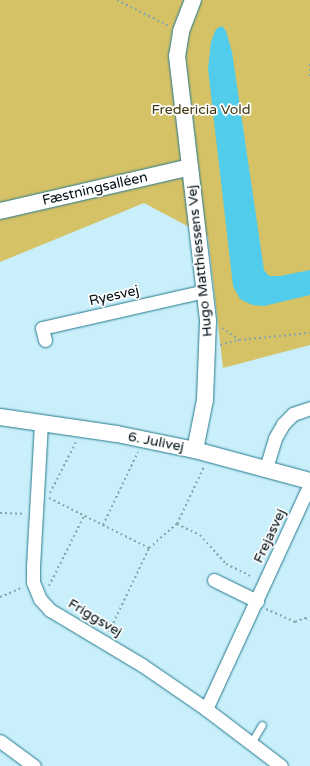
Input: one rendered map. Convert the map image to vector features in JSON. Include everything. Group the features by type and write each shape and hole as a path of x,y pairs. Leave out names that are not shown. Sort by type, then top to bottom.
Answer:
{"street":[{"name":"Hugo Matthiessens Vej","path":"193,0 181,32 177,56 208,321 209,349 205,400 195,450"},
{"name":"Fæstningsalléen","path":"0,211 190,167"},
{"name":"Ryesvej","path":"45,340 42,328 205,291"},
{"path":"266,468 275,438 283,424 293,414 310,408"},
{"name":"6. Julivej","path":"0,417 82,429 195,450 310,481"},
{"name":"Friggsvej","path":"41,423 42,496 35,515 33,582 40,599 50,610 104,642 206,709 281,766"},
{"name":"Frejasvej","path":"206,709 310,484"},
{"path":"214,580 257,601"},
{"path":"0,741 34,766"}],"lane":[{"path":"251,744 262,725"}],"path":[{"path":"117,0 181,32"},
{"path":"310,64 310,78"},
{"path":"208,321 216,321 224,330 239,340"},
{"path":"209,349 239,340 310,333"},
{"path":"82,429 42,496 149,548"},
{"path":"103,525 144,440"},
{"path":"104,642 149,548 177,524 210,454"},
{"path":"0,513 35,515"},
{"path":"40,599 84,516"},
{"path":"177,524 200,535 226,564 265,583"},
{"path":"0,597 33,582"},
{"path":"257,601 266,609 295,622 305,618 310,620"}],"green space":[{"name":"Fredericia Vold","path":"0,0 310,0 310,345 223,368 208,237 144,203 0,262"}],"water":[{"path":"222,26 226,31 232,52 264,270 269,276 280,276 310,270 310,295 264,306 252,305 240,299 233,286 208,69 211,42 216,29"}]}
